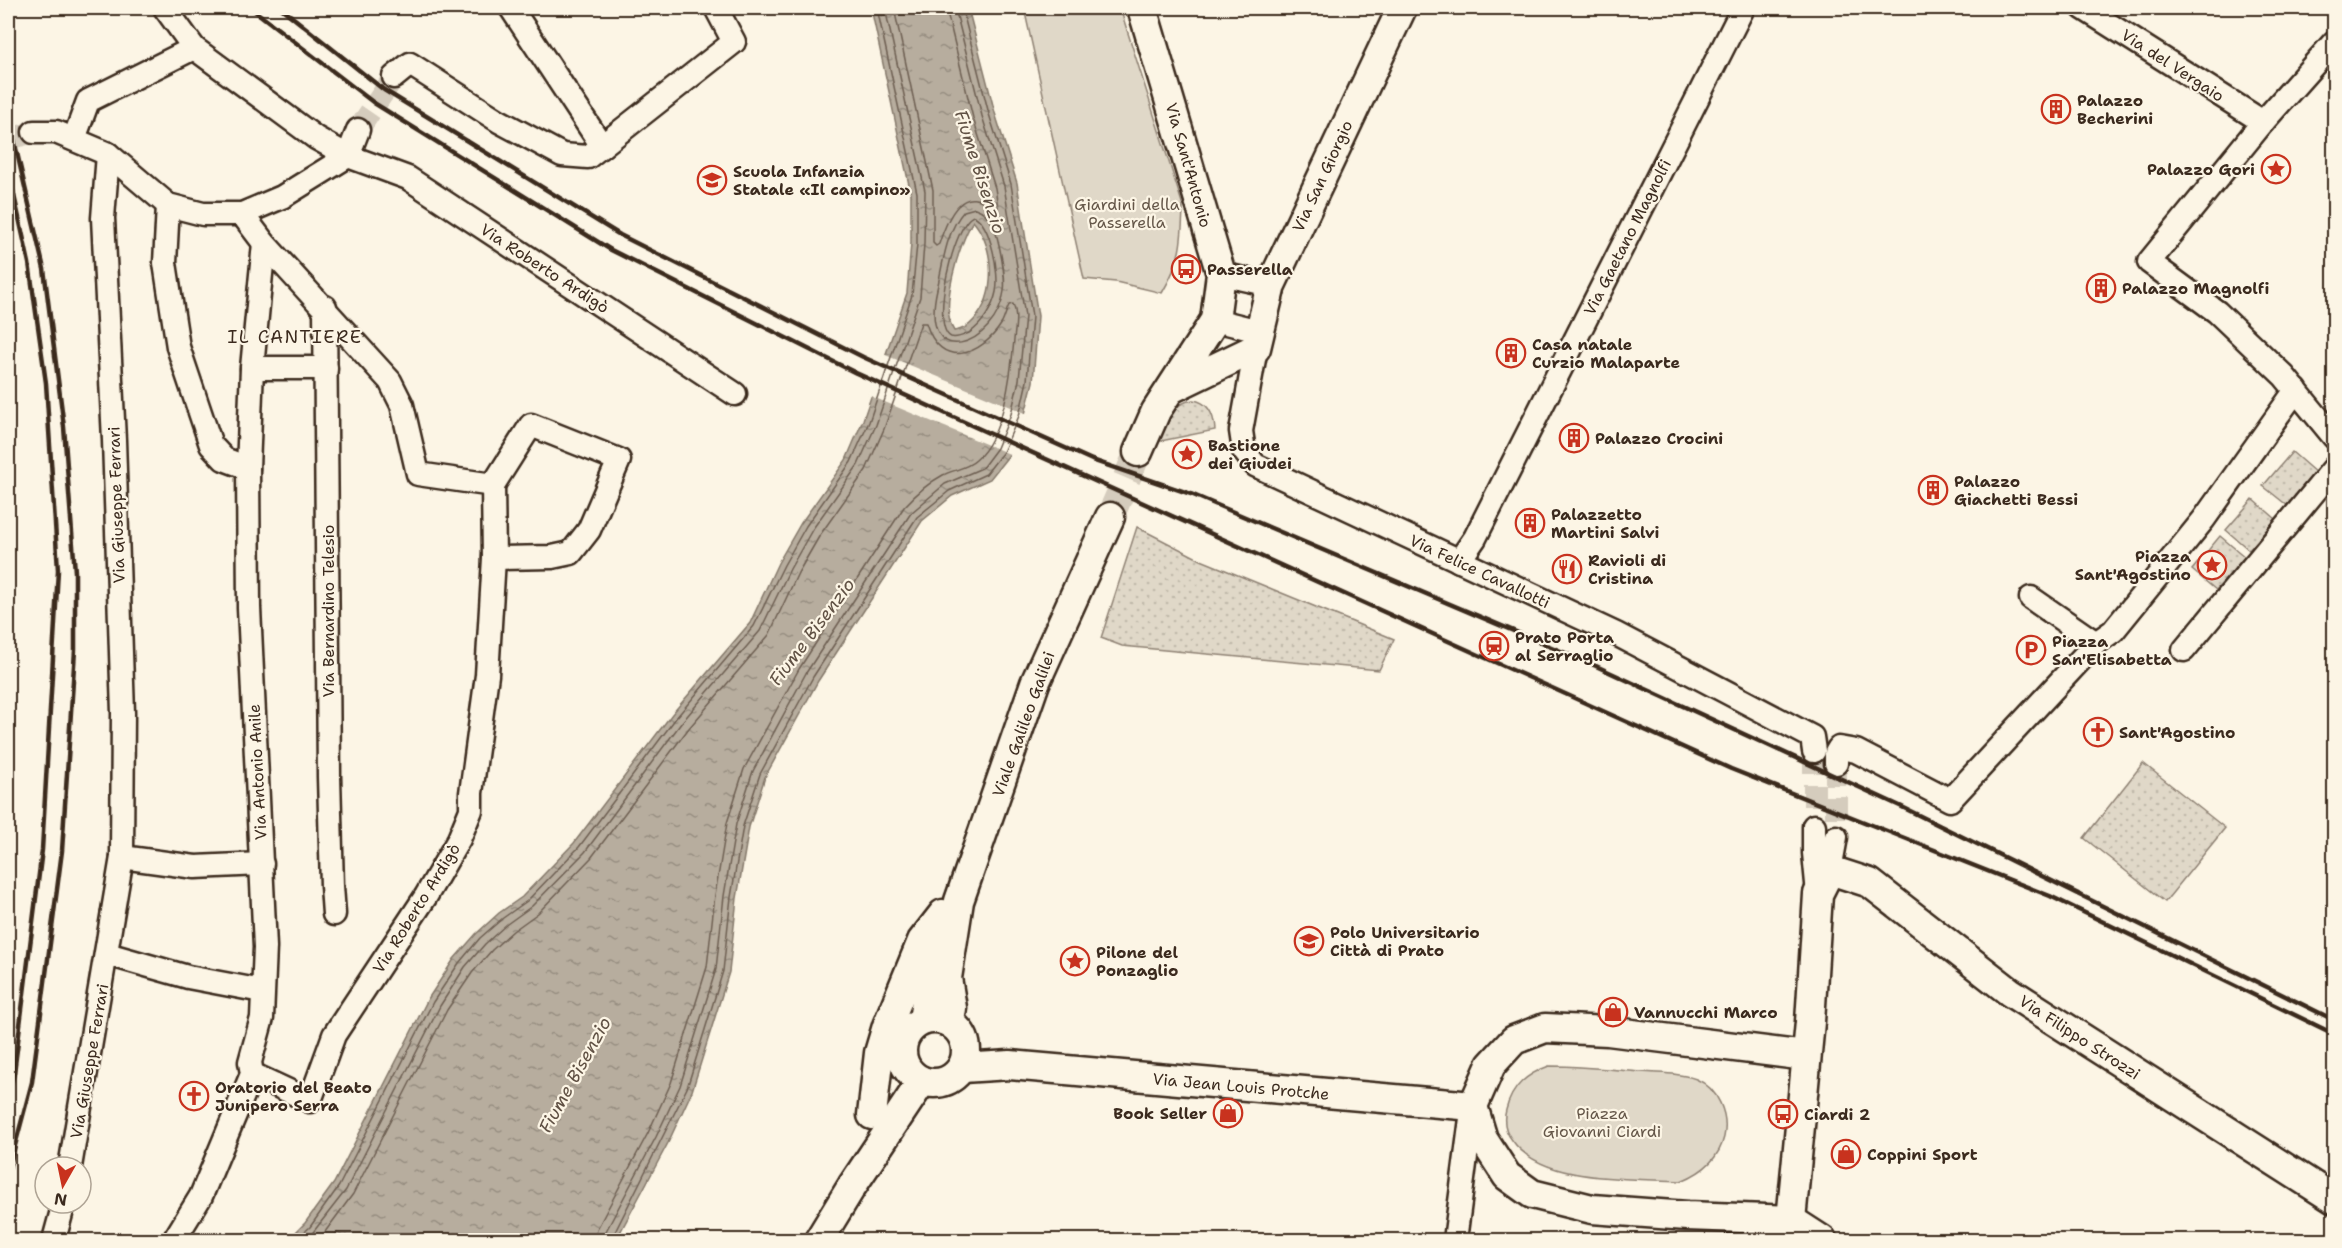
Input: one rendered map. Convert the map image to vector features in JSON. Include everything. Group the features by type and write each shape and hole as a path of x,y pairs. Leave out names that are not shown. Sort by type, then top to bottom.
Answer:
{"street":[{"name":"Via Roberto Ardigò","path":"165,8 194,48 316,138 348,156 408,178 735,394"},
{"path":"511,8 602,146"},
{"path":"394,77 410,64 499,121 562,154 588,157 734,42 716,8"},
{"name":"Via Sant'Antonio","path":"1142,8 1221,274"},
{"name":"Via San Giorgio","path":"1257,340 1271,285 1402,8"},
{"name":"Via Gaetano Magnolfi","path":"1459,561 1474,538 1743,8"},
{"name":"Via del Vergaio","path":"2083,8 2263,122"},
{"path":"2334,42 2263,122 2149,262 2217,312 2290,383 2334,437"},
{"path":"75,139 88,101 194,48"},
{"path":"34,132 56,132 108,154 168,205 203,214 242,214 282,197 348,156 358,130"},
{"name":"Via Giuseppe Ferrari","path":"72,1155 122,857 123,701 114,440 103,218 108,154"},
{"path":"168,205 165,264 178,347 211,445 224,459 248,468"},
{"path":"242,214 264,243 325,307 390,381 402,405 418,474 493,485 531,424 619,460 589,530 571,553 494,558"},
{"name":"Via Antonio Anile","path":"174,1240 201,1196 252,1074 250,1062 262,1018 266,947 249,608 248,468 252,368 264,243"},
{"path":"1138,452 1156,411 1215,320 1221,274 1271,285"},
{"name":"Via Bernardino Telesio","path":"325,307 329,777 334,914"},
{"path":"1215,320 1257,340"},
{"path":"1171,389 1257,340"},
{"name":"Via Felice Cavallotti","path":"1257,340 1240,431 1244,451 1255,465 1616,634 1813,744"},
{"path":"252,368 326,368"},
{"path":"1837,755 1856,752 1950,800 2104,637 2204,519 2290,383"},
{"path":"2184,650 2334,468"},
{"name":"Via Roberto Ardigò","path":"252,1074 310,1101 334,1035 426,896 459,839 471,810 471,793 487,675 494,558 493,485"},
{"name":"Viale Galileo Galilei","path":"951,908 1035,683 1110,518"},
{"path":"2031,598 2104,637"},
{"path":"1814,826 1814,853 1824,882"},
{"path":"1793,1231 1806,1056 1824,882 1836,837"},
{"path":"122,857 195,867 262,864"},
{"name":"Via Filippo Strozzi","path":"1824,882 1870,883 2010,992 2334,1199"},
{"path":"946,1027 952,1008 947,978 951,908"},
{"path":"852,1186 872,1115 879,1053 887,1026 922,941 951,908"},
{"path":"107,954 188,978 262,991"},
{"path":"946,1027 966,1055 962,1068 951,1078 937,1083 913,1072 901,1054 905,1035 915,1023 946,1027 1010,1065"},
{"path":"1455,1240 1473,1106 1491,1065 1514,1040 1545,1028 1608,1031 1806,1056"},
{"name":"Via Jean Louis Protche","path":"962,1068 1010,1065 1473,1106"},
{"path":"872,1115 913,1072"},
{"path":"819,1240 852,1186 913,1072"},
{"path":"1473,1106 1483,1140 1507,1176 1532,1194 1592,1209 1687,1216 1793,1231 1822,1240"},
{"path":"54,1240 61,1215"}],"green space":[{"name":"Giardini della Passerella","path":"1024,8 1120,8 1183,206 1177,261 1162,293 1116,282 1084,279"},
{"path":"1193,400 1203,403 1210,410 1215,430 1156,442 1169,415 1179,405"},
{"path":"2292,452 2316,473 2288,506 2263,486"},
{"path":"2253,499 2276,519 2249,550 2226,530"},
{"path":"1137,527 1201,560 1394,639 1379,670 1122,646 1101,638"},
{"path":"2220,536 2245,557 2216,590 2192,570"},
{"path":"2143,763 2225,828 2165,902 2084,838"},
{"name":"Piazza Giovanni Ciardi","path":"1549,1066 1669,1074 1696,1079 1710,1089 1720,1103 1725,1120 1722,1145 1708,1164 1681,1181 1589,1176 1544,1165 1526,1154 1512,1140 1506,1129 1505,1118 1506,1110 1516,1088 1527,1077"}],"water":[{"name":"Fiume Bisenzio","path":"871,8 968,8 995,113 1017,183 1038,316 1033,382 1024,418 1009,455 990,479 952,496 922,521 818,681 765,777 749,827 737,898 729,972 692,1091 668,1143 616,1240 288,1240 305,1223 334,1183 428,999 454,959 499,913 522,897 574,843 672,714 750,623 778,563 801,523 846,460 863,420 907,293 911,243 911,194","holes":["973,221 980,232 989,257 990,285 987,298 972,322 965,328 954,331 949,308 957,260"]}],"pier":[{"path":"883,354 1028,414 1012,455 868,395"}],"tunnel":[{"path":"358,130 394,77"},
{"path":"8,139 34,132"},
{"path":"1110,517 1138,452"},
{"path":"1814,751 1814,826"},
{"path":"1836,763 1836,837"}],"railway":[{"path":"251,8 374,103 611,250 856,373 1731,769 2050,896 2334,1034"},
{"path":"281,8 384,90 620,235 863,357 1092,460 1191,494 1596,666 1900,806 2334,1020"},
{"path":"8,114 44,269 64,427 75,572 75,650 62,851 32,1082 8,1172"},
{"path":"8,168 29,263 46,383 58,570 42,850 14,1073 8,1098"}],"place":[{"name":"Palazzo Becherini","path":"2056,109"},
{"name":"Palazzo Gori","path":"2276,169"},
{"name":"Scuola Infanzia Statale «Il campino»","path":"712,180"},
{"name":"Passerella","path":"1186,269"},
{"name":"Palazzo Magnolfi","path":"2101,288"},
{"name":"Casa natale Curzio Malaparte","path":"1511,353"},
{"name":"Palazzo Crocini","path":"1574,438"},
{"name":"Bastione dei Giudei","path":"1187,454"},
{"name":"Palazzo Giachetti Bessi","path":"1933,490"},
{"name":"Palazzetto Martini Salvi","path":"1530,523"},
{"name":"Piazza Sant'Agostino","path":"2212,565"},
{"name":"Ravioli di Cristina","path":"1567,569"},
{"name":"Prato Porta al Serraglio","path":"1494,646"},
{"name":"Piazza San'Elisabetta","path":"2031,650"},
{"name":"Sant'Agostino","path":"2098,732"},
{"name":"Polo Universitario Città di Prato","path":"1309,941"},
{"name":"Pilone del Ponzaglio","path":"1075,961"},
{"name":"Vannucchi Marco","path":"1613,1012"},
{"name":"Oratorio del Beato Junipero Serra","path":"194,1096"},
{"name":"Book Seller","path":"1228,1113"},
{"name":"Ciardi 2","path":"1783,1114"},
{"name":"Coppini Sport","path":"1846,1154"}],"district":[{"name":"IL CANTIERE","path":"295,337"}]}
